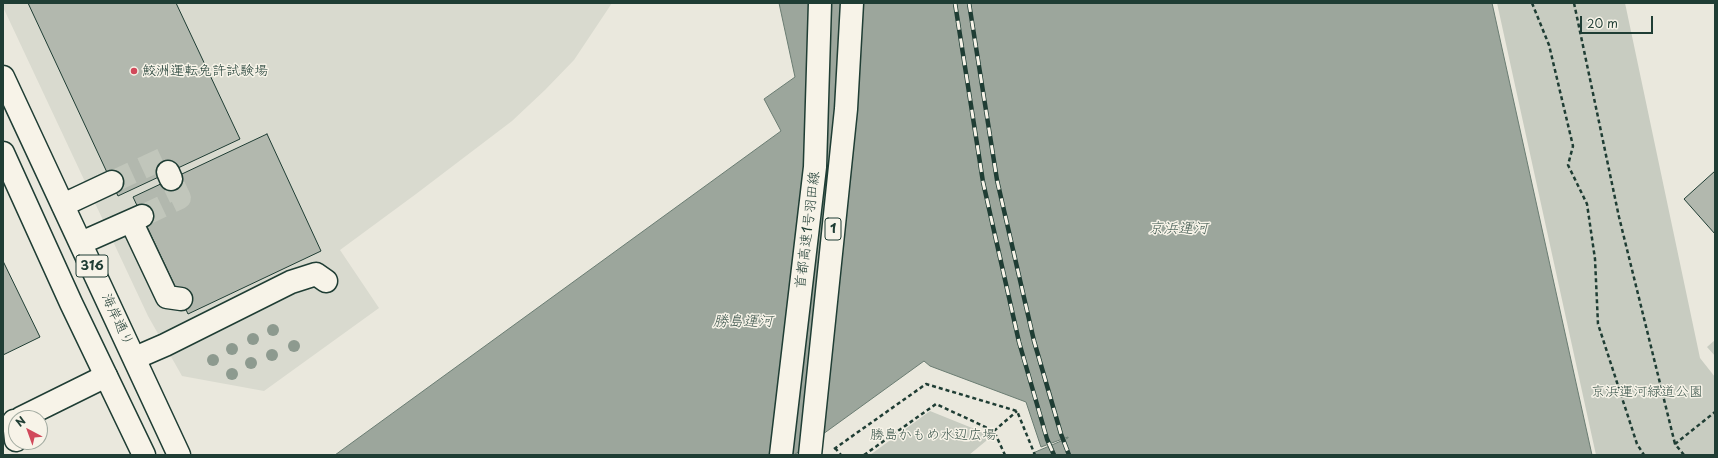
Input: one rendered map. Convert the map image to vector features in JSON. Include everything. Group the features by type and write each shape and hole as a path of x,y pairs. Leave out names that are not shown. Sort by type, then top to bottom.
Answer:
{"main road":[{"name":"首都高速1号羽田線","path":"781,455 815,167 820,3"},
{"name":"首都高速1号羽田線","path":"820,453 846,110 852,3"},
{"name":"海岸通り","path":"3,77 179,455"},
{"name":"316","path":"3,153 144,455"},
{"path":"63,205 112,182"},
{"path":"81,243 137,218 167,296 181,299"},
{"path":"135,358 165,345 291,282 316,274 326,281"},
{"path":"45,410 106,376"}],"path":[{"path":"1532,3 1549,45 1573,146 1568,165 1587,204 1594,259 1598,324 1637,444 1644,455"},
{"path":"1574,3 1619,217 1675,444 1684,455"},
{"path":"820,453 835,448 926,384 1017,411"},
{"path":"864,455 936,404 994,431 1005,455"},
{"path":"994,431 1017,411"},
{"path":"1017,411 1035,455"},
{"path":"1675,444 1715,412"},
{"path":"835,448 840,455"}],"shaded area":[{"path":"3,3 612,3 574,60 512,121 340,250 379,308 264,391 182,376 148,316 3,7"}],"green space":[{"name":"京浜運河緑道公園","path":"1497,3 1625,3 1700,358 1715,377 1715,455 1596,455"},
{"path":"1715,340 1715,356 1707,347"},
{"name":"勝島かもめ水辺広場","path":"930,411 992,436 969,455 870,455"}],"water":[{"name":"京浜運河","path":"779,3 1492,3 1592,455 1034,455 1033,453 1068,437 1041,447 1026,402 930,366 924,361 794,455 335,455 781,131 764,99 795,77"}],"building":[{"name":"鮫洲運転免許試験場","path":"28,3 176,3 240,139 118,196"},
{"path":"267,134 321,251 188,314 133,197"},
{"path":"1715,171 1715,234 1684,199"},
{"path":"3,261 40,337 3,355"}],"tunnel":[{"path":"112,182 162,159 168,172"},
{"path":"142,216 180,198 171,179"}],"railway":[{"path":"955,3 983,182 1019,342 1047,439 1054,455"},
{"path":"969,3 997,180 1034,341 1061,434 1069,455"}],"place":[{"name":"鮫洲運転免許試験場","path":"134,71"}],"water label":[{"name":"勝島運河","path":"743,322"}]}
